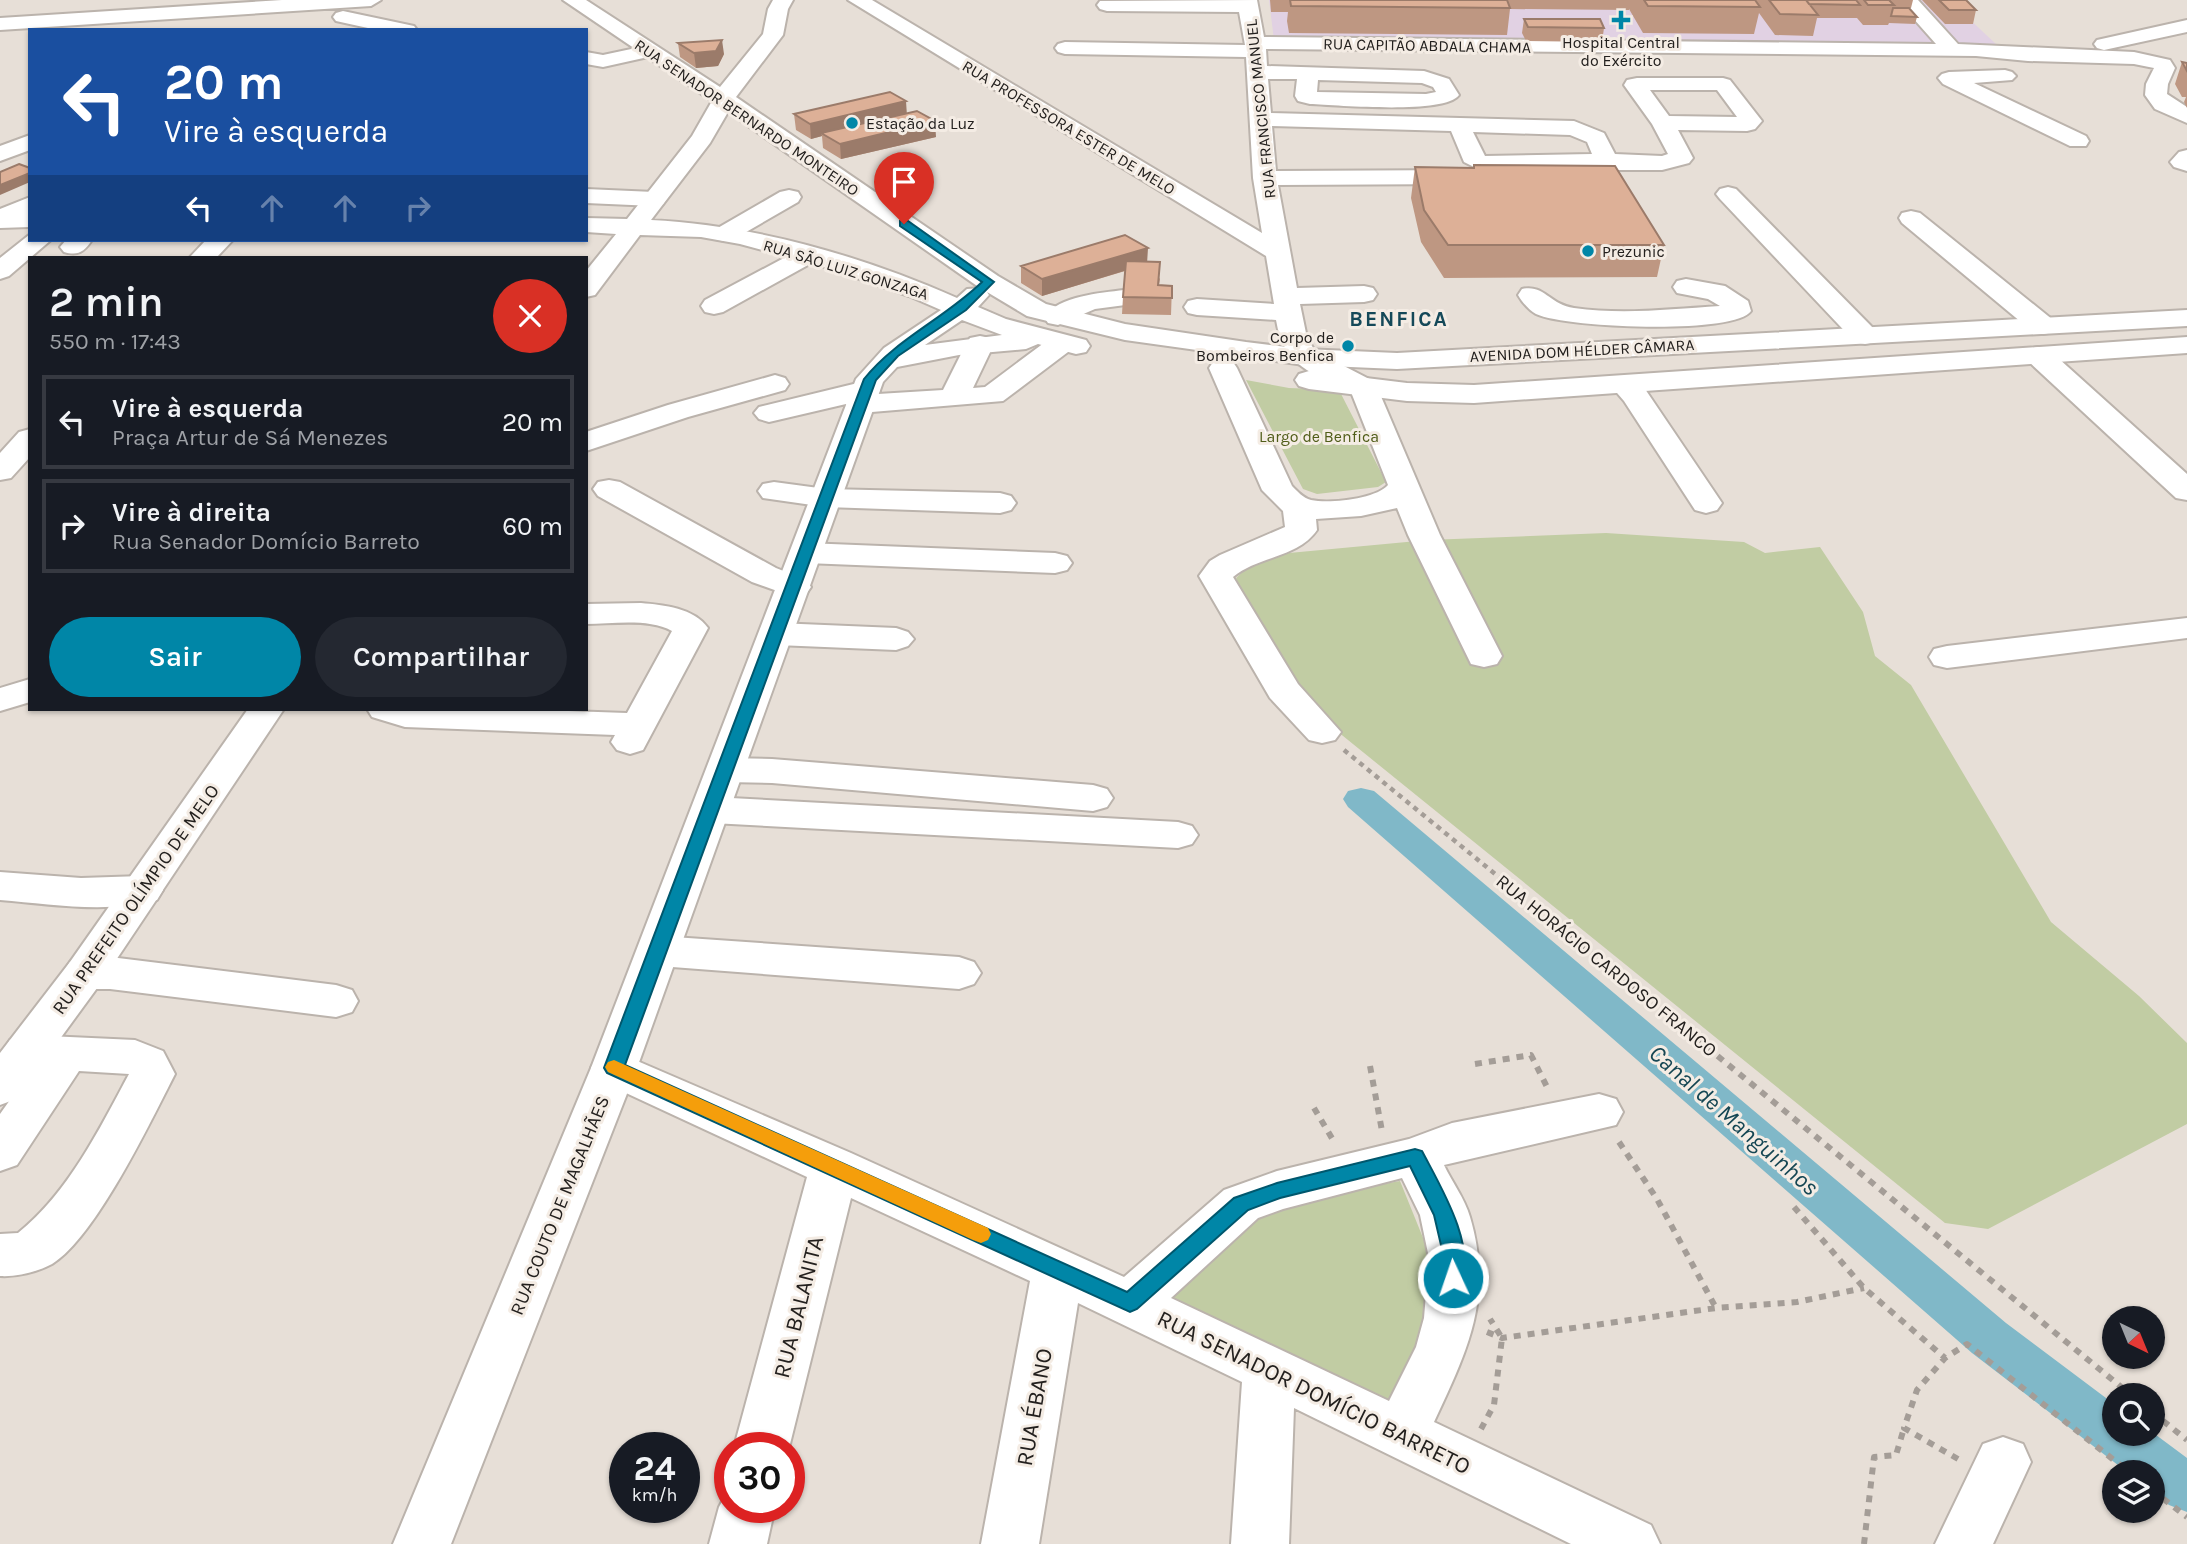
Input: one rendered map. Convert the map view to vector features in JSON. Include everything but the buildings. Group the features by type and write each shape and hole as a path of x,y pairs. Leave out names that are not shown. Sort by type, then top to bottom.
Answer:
{"street":[{"path":"96,0 127,16"},
{"path":"0,24 371,0"},
{"path":"345,23 385,0"},
{"name":"RUA SENADOR BERNARDO MONTEIRO","path":"573,0 725,100 989,282"},
{"path":"773,35 778,9 783,0"},
{"name":"RUA PROFESSORA ESTER DE MELO","path":"858,0 1280,254"},
{"path":"1907,0 1953,50"},
{"path":"1107,5 1248,3"},
{"name":"RUA FRANCISCO MANUEL","path":"1248,3 1255,46 1264,172 1293,338 1304,357"},
{"path":"588,286 702,138 730,88 773,35 799,15"},
{"path":"323,25 345,23 390,28"},
{"path":"2020,50 2099,45 2187,26"},
{"path":"1255,46 1285,29"},
{"path":"588,43 624,33"},
{"path":"1065,48 1255,46 1308,74 1424,77 1442,83 1448,95 1427,101 1317,99 1306,96 1308,74"},
{"name":"RUA CAPITÃO ABDALA CHAMA","path":"1255,46 2020,50"},
{"path":"1820,66 1920,65 1929,62 1934,54 1930,49"},
{"path":"2020,50 2158,61 2165,68 2157,84 2156,95 2163,104 2187,116"},
{"path":"2020,50 2024,69 2021,73 2012,76 1953,76 1950,80 2078,141"},
{"path":"588,58 603,61 650,51"},
{"path":"1635,85 1727,86 1751,121 1747,124 1722,124 1674,123 1635,85"},
{"path":"1264,172 1480,163 1662,163 1681,158 1669,93"},
{"path":"1703,93 1722,124"},
{"path":"1261,119 1574,128 1596,138 1607,161"},
{"path":"1459,124 1472,157 1480,163"},
{"path":"702,138 735,131 768,131"},
{"path":"0,154 28,143"},
{"path":"2187,157 2182,162 2187,164"},
{"path":"1264,172 1537,176"},
{"path":"14,193 0,219 28,220"},
{"path":"1728,194 1865,336"},
{"path":"588,196 654,199"},
{"path":"724,234 789,197"},
{"path":"1911,218 2040,341 2187,492"},
{"name":"RUA SÃO LUIZ GONZAGA","path":"588,225 701,230 724,234 808,255 918,290 996,326 1055,333 1103,351 1223,368"},
{"path":"0,271 36,242"},
{"path":"204,256 218,242"},
{"path":"714,306 808,255"},
{"path":"870,386 894,354 962,308 989,282"},
{"name":"AVENIDA DOM HÉLDER CÂMARA","path":"989,282 1037,310 1055,333 1125,332 1304,357 1396,361 1865,336 2187,345"},
{"path":"1686,287 1724,296 1739,307 1738,311 1769,340"},
{"path":"1195,343 1187,304 1288,305 1364,294"},
{"path":"1531,295 1545,309 1606,318 1728,314 1738,311"},
{"path":"818,374 870,386 954,397 993,395 1089,302 1124,298"},
{"name":"AVENIDA DOM HÉLDER CÂMARA","path":"1363,387 1474,394 1625,386 2040,341 2187,318"},
{"path":"769,413 870,386 928,352 1055,333"},
{"path":"954,397 980,344"},
{"path":"1304,357 1363,387 1424,535 1485,656"},
{"path":"1223,368 1363,387"},
{"path":"1223,368 1278,490 1299,507 1320,511 1381,502 1394,497 1404,485"},
{"path":"588,441 678,411 775,384"},
{"name":"RUA COUTO DE MAGALHÃES","path":"422,1544 614,1068 870,386"},
{"path":"1625,386 1635,395 1706,503"},
{"path":"588,422 638,404"},
{"path":"0,471 28,440"},
{"path":"609,489 764,575 794,587"},
{"path":"774,491 826,498 1000,503"},
{"path":"1299,507 1301,530 1294,537 1235,561 1220,570 1216,576 1283,690 1322,732"},
{"path":"806,553 1055,563"},
{"path":"391,711 405,716 635,734 691,628 668,616 588,614"},
{"path":"1947,657 2187,628"},
{"path":"776,634 896,639"},
{"path":"0,700 28,691"},
{"name":"RUA PREFEITO OLÍMPIO DE MELO","path":"18,1100 85,973 265,711"},
{"path":"726,770 772,771 927,786 1093,797"},
{"path":"712,810 1178,835"},
{"path":"0,886 81,892 142,890"},
{"path":"659,951 959,973"},
{"path":"85,973 110,973 336,1001"},
{"path":"0,1255 11,1256 34,1249 65,1222 152,1074 147,1063 135,1057 18,1100"},
{"name":"RUA SENADOR DOMÍCIO BARRETO","path":"614,1068 1130,1303 1631,1544"},
{"path":"1130,1303 1241,1204 1277,1191 1403,1159 1452,1142 1581,1116"},
{"path":"1401,1435 1442,1348 1469,1317 1445,1215 1403,1159"},
{"name":"RUA BALANITA","path":"766,1432 834,1167"},
{"name":"RUA ÉBANO","path":"1010,1544 1058,1270"},
{"path":"1260,1544 1269,1372"},
{"path":"1964,1544 1999,1471"},
{"path":"738,1544 743,1523"}],"path":[{"name":"RUA HORÁCIO CARDOSO FRANCO","path":"1322,732 2116,1383"},
{"path":"1475,1064 1531,1055 1581,1116 1657,1199 1716,1308"},
{"path":"1370,1066 1378,1115 1403,1159"},
{"path":"1794,1207 1864,1288 1945,1358"},
{"path":"1469,1317 1502,1338 1716,1308 1797,1302 1864,1288"},
{"path":"1469,1317 1502,1338"},
{"path":"1462,1464 1494,1405 1502,1338"},
{"path":"1864,1544 1874,1457 1896,1455 1917,1390 1945,1358 1967,1344 2114,1460"},
{"path":"2165,1422 2187,1440"},
{"path":"1904,1428 1999,1471"},
{"path":"2165,1500 2187,1517"}],"shaded area":[{"name":"Hospital Central do Exército","path":"1269,0 1949,0 1997,45 1274,40"}],"green space":[{"name":"Largo de Benfica","path":"1246,380 1289,388 1339,390 1386,482 1378,487 1317,494 1303,489"},
{"path":"1606,533 1744,542 1765,553 1820,547 1863,612 1875,656 1911,685 2051,922 2139,996 2187,1043 2187,1124 1988,1229 1945,1223 1306,706 1273,672 1236,578 1251,564 1289,553 1428,540"},
{"path":"1400,1181 1434,1265 1429,1335 1400,1414 1149,1295 1243,1210"}],"waterway":[{"name":"Canal de Manguinhos","path":"1361,799 1989,1338 2102,1424"},
{"name":"Canal de Manguinhos","path":"2132,1446 2187,1488"}],"slow traffic":[{"path":"614,1067 981,1234"}],"place":[{"name":"Hospital Central do Exército","path":"1621,20"},
{"name":"Estação da Luz","path":"852,123"},
{"name":"Prezunic","path":"1588,251"},
{"name":"Corpo de Bombeiros Benfica","path":"1348,346"}],"district":[{"name":"BENFICA","path":"1399,319"}],"route":[{"path":"904,224 989,282 962,308 894,354 870,379 614,1068 1130,1303 1241,1204 1277,1191 1415,1156 1445,1215 1454,1258 1453,1278"}]}
